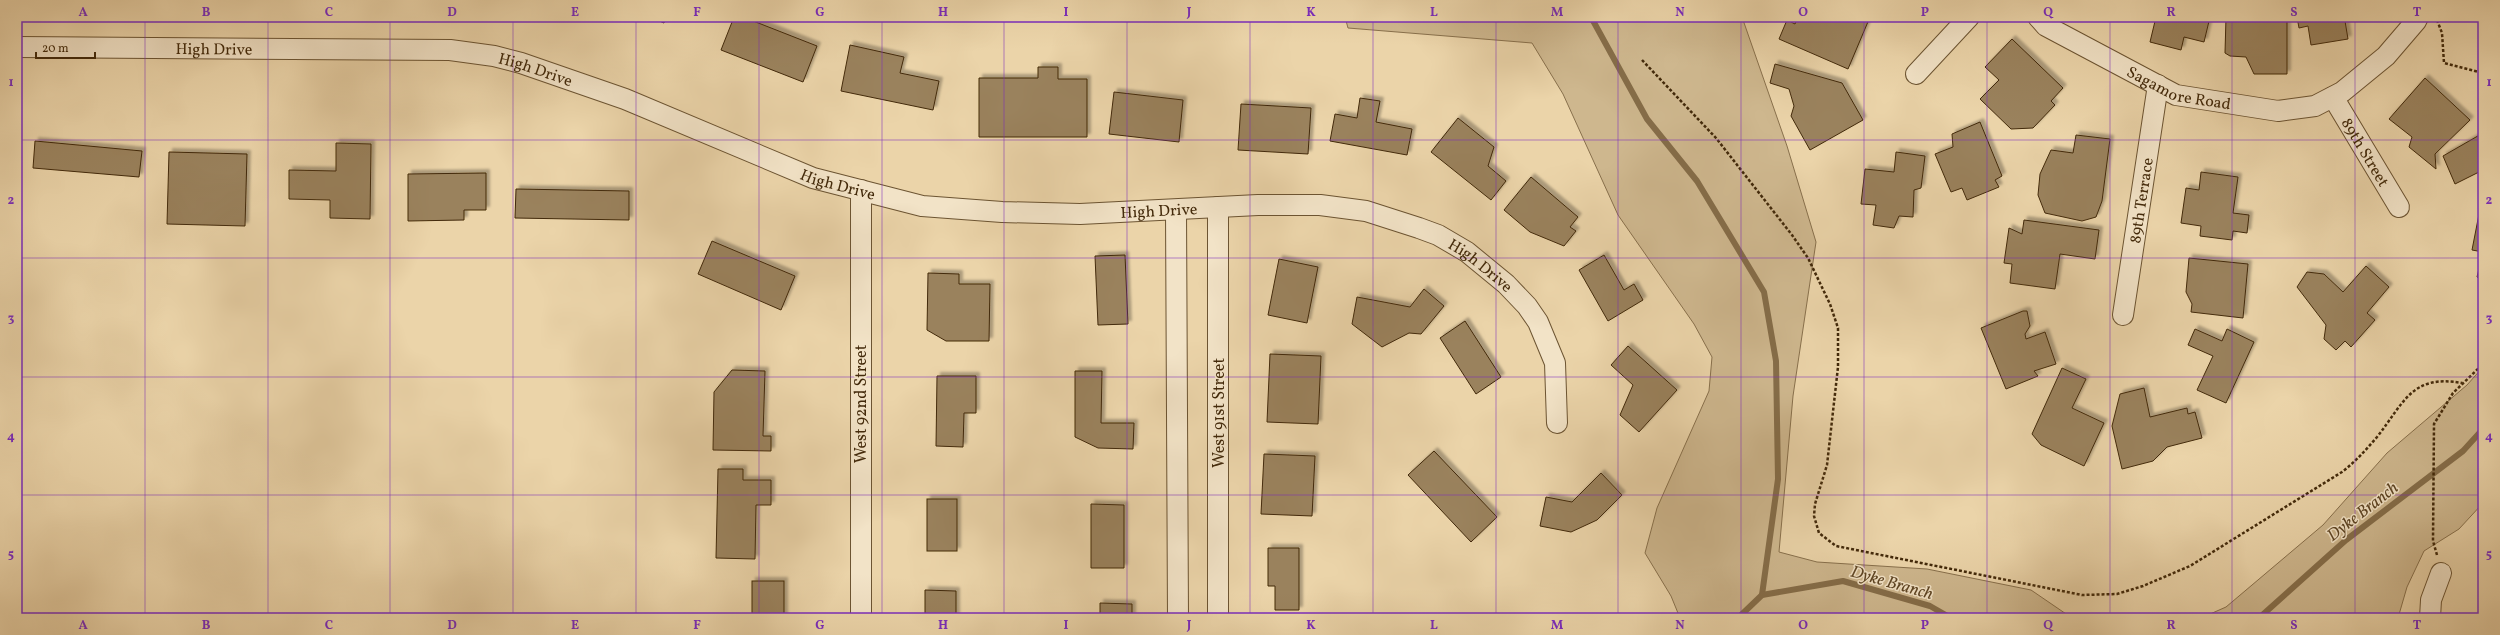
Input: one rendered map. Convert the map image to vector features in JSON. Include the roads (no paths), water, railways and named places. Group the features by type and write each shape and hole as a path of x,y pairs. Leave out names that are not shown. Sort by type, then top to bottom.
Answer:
{"street":[{"path":"1916,74 1969,17"},
{"name":"Sagamore Road","path":"2038,17 2046,26 2176,95 2278,111 2315,106 2333,96 2386,56 2418,17"},
{"name":"High Drive","path":"17,48 450,50 494,56 521,63 625,99 813,178 922,206 995,212 1080,214 1218,207 1320,206 1366,211 1438,235 1467,252 1506,284 1527,306 1538,322 1555,363 1557,423"},
{"name":"89th Terrace","path":"2123,315 2158,85"},
{"name":"89th Street","path":"2333,96 2399,207"},
{"name":"West 92nd Street","path":"861,190 861,618"},
{"name":"West 91st Street","path":"1218,207 1218,618"},
{"path":"1176,210 1178,618"},
{"path":"2430,618 2431,600 2439,564"}],"waterway":[{"path":"1591,17 1647,119 1697,181 1764,292 1776,361 1778,479 1762,595"},
{"name":"Dyke Branch","path":"2259,618 2346,540 2463,451 2483,429"},
{"name":"Dyke Branch","path":"1738,618 1762,595 1843,581 1930,606 1951,618"}]}
